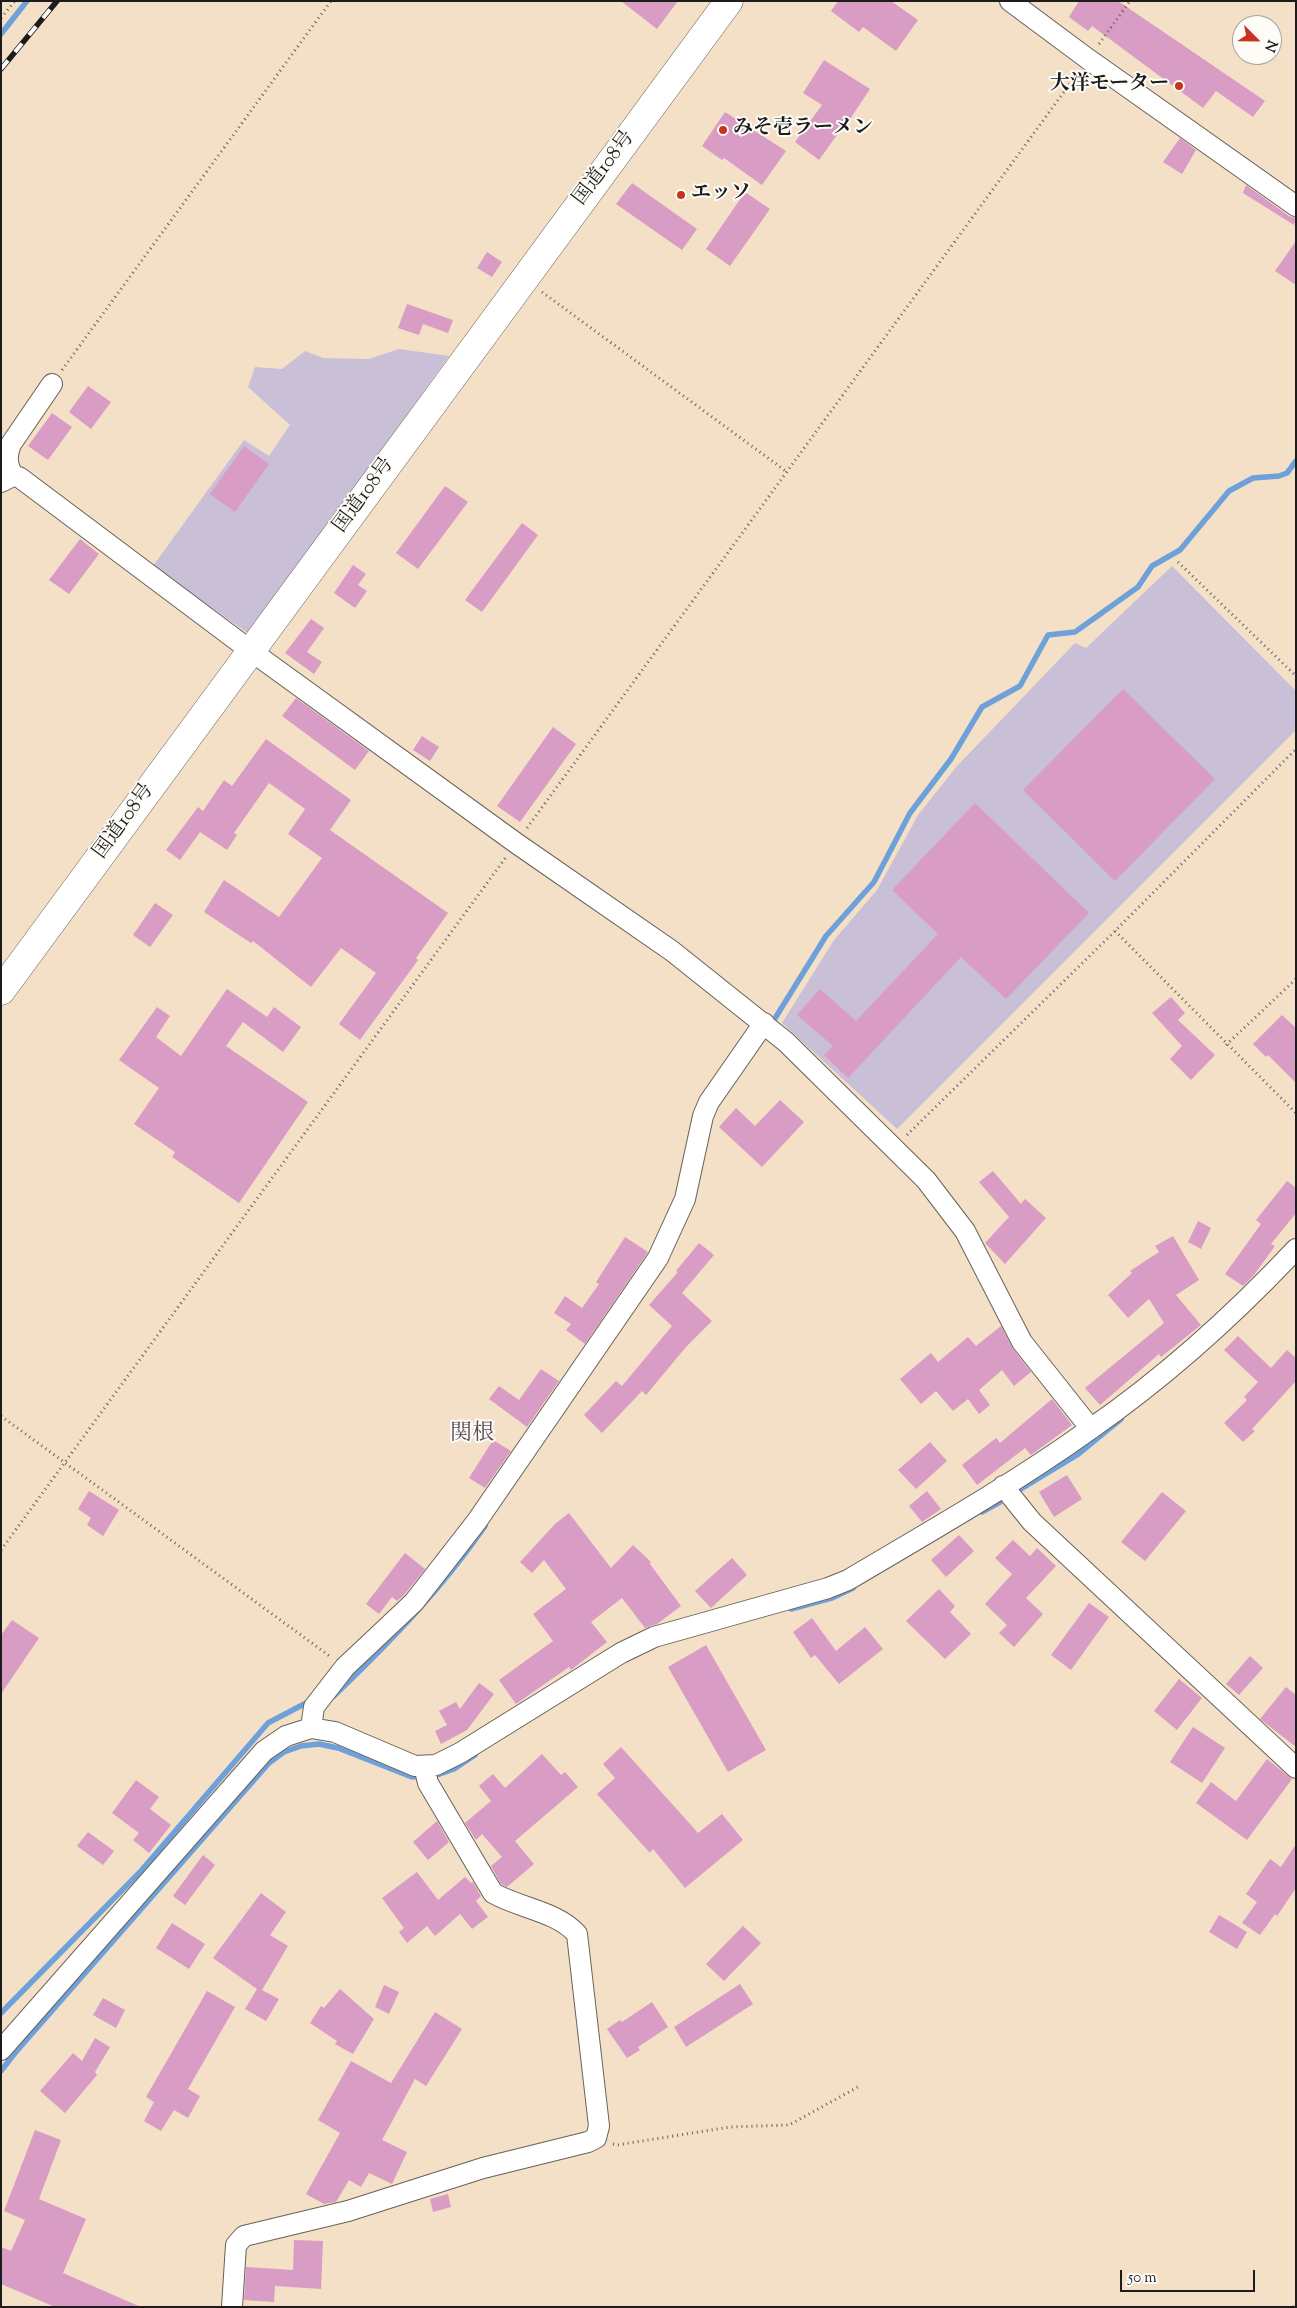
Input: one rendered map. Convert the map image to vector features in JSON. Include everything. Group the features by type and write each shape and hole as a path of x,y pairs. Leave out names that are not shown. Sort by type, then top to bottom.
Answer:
{"highway":[{"name":"国道108号","path":"1,991 729,1"}],"street":[{"path":"1010,1 1088,59 1296,206"},
{"path":"52,384 11,444 7,453 7,479 19,477 251,651 516,843 672,950 764,1024 926,1180 965,1230 1022,1342 1090,1429"},
{"path":"311,1728 314,1707 345,1667 414,1602 471,1528 658,1258 685,1199 703,1116 709,1102 764,1024"},
{"path":"426,1773 436,1765 460,1753 622,1653 654,1637 828,1588 848,1580 1003,1486 1090,1429 1217,1327 1296,1248"},
{"path":"1003,1486 1032,1522 1296,1768"},
{"path":"1,2050 264,1750 286,1736 311,1728 335,1732 415,1766 426,1773 493,1893 506,1900 564,1922 577,1934 599,2126 596,2138 588,2142 483,2168 348,2211 244,2236 236,2245 232,2307"}],"path":[{"path":"1,18 15,1"},
{"path":"52,384 331,1"},
{"path":"1,1550 1130,1"},
{"path":"524,279 787,472"},
{"path":"1178,562 1296,676"},
{"path":"894,1148 1115,931 1296,749"},
{"path":"1115,931 1226,1045 1296,1113"},
{"path":"1226,1045 1296,980"},
{"path":"1,1416 345,1667"},
{"path":"596,2138 617,2145 730,2127 790,2125 858,2086"}],"shaded area":[{"path":"399,349 449,356 249,634 153,566 244,440 269,456 290,425 248,387 255,367 282,369 305,351 323,358 369,359"},
{"path":"1172,566 1296,691 1296,730 897,1129 782,1023 834,940 877,890 918,815 957,766 1075,643 1086,648"}],"building":[{"path":"621,1 678,1 657,29"},
{"path":"838,1 891,1 918,20 896,51 863,27 859,32 831,11"},
{"path":"1079,1 1118,1 1265,101 1253,117 1216,91 1203,108 1092,26 1088,31 1069,17"},
{"path":"824,60 870,89 819,160 795,142 822,105 803,93"},
{"path":"725,112 786,151 762,185 724,158 722,160 702,146"},
{"path":"1180,138 1196,150 1182,174 1163,162"},
{"path":"632,183 697,229 682,250 616,204"},
{"path":"1246,185 1289,216 1296,218 1294,225 1243,193"},
{"path":"745,192 770,209 730,266 706,249"},
{"path":"1296,241 1296,285 1275,271"},
{"path":"487,252 502,262 492,277 477,268"},
{"path":"407,304 453,320 448,333 423,324 419,335 398,328"},
{"path":"88,386 111,402 91,429 69,412"},
{"path":"52,413 72,427 48,460 28,446"},
{"path":"244,446 269,464 235,512 210,494"},
{"path":"445,486 468,502 418,569 396,553"},
{"path":"522,523 538,535 482,612 465,600"},
{"path":"80,539 99,554 69,594 49,580"},
{"path":"353,565 366,574 358,585 367,591 355,608 334,593"},
{"path":"311,619 324,628 307,652 322,662 314,674 285,653"},
{"path":"1123,689 1215,779 1115,881 1023,790"},
{"path":"296,698 369,751 355,770 282,716"},
{"path":"553,727 576,744 520,822 497,806"},
{"path":"422,736 439,747 430,761 413,750"},
{"path":"266,739 351,800 330,830 448,913 416,958 418,960 360,1040 339,1024 376,973 341,948 311,987 253,941 251,943 204,912 224,880 279,917 322,858 288,834 305,809 269,783 234,833 237,835 227,850 200,832 180,860 166,850 198,807 203,811 224,780 232,786"},
{"path":"975,803 1089,913 1006,999 961,957 848,1078 824,1055 833,1046 797,1015 820,989 856,1021 938,934 892,890"},
{"path":"155,903 173,915 150,947 133,935"},
{"path":"227,989 267,1017 274,1007 301,1027 283,1052 243,1022 226,1046 308,1102 239,1203 172,1157 175,1152 134,1124 159,1088 119,1060 157,1007 170,1016 156,1037 181,1056"},
{"path":"1171,997 1185,1013 1178,1020 1215,1055 1191,1080 1170,1059 1182,1046 1152,1013"},
{"path":"1282,1015 1296,1028 1296,1083 1268,1055 1266,1057 1253,1044"},
{"path":"780,1100 804,1122 762,1167 719,1127 736,1108 755,1126"},
{"path":"993,1171 1021,1204 1025,1199 1046,1218 1005,1264 985,1243 1009,1217 979,1182"},
{"path":"1287,1181 1296,1188 1296,1213 1271,1244 1275,1246 1254,1275 1243,1286 1225,1274 1261,1224 1256,1220"},
{"path":"1198,1221 1211,1228 1201,1249 1188,1242"},
{"path":"1173,1236 1199,1280 1176,1295 1201,1325 1161,1357 1159,1354 1100,1405 1085,1388 1164,1323 1149,1299 1128,1318 1108,1295 1132,1273 1130,1271 1159,1252 1155,1246"},
{"path":"625,1237 648,1252 585,1344 566,1330 571,1324 554,1313 565,1296 582,1308 599,1284 596,1282"},
{"path":"699,1243 714,1255 682,1293 712,1321 686,1347 646,1395 642,1391 602,1433 584,1415 616,1381 622,1386 672,1326 649,1305 678,1272 676,1271"},
{"path":"1001,1326 1013,1349 1031,1372 1014,1386 1002,1370 979,1390 990,1405 979,1414 968,1399 953,1411 936,1391 921,1404 900,1379 931,1353 938,1362 968,1337 976,1346"},
{"path":"1238,1336 1271,1368 1287,1350 1296,1358 1296,1381 1252,1429 1255,1431 1243,1442 1224,1423 1247,1400 1244,1397 1258,1382 1224,1350"},
{"path":"541,1369 559,1381 527,1427 489,1399 499,1386 519,1400"},
{"path":"1052,1399 1072,1425 1031,1455 1025,1448 977,1485 962,1465 996,1438 1000,1443"},
{"path":"493,1440 511,1451 485,1488 469,1478"},
{"path":"930,1442 947,1461 916,1489 898,1470"},
{"path":"1067,1475 1082,1499 1054,1517 1039,1492"},
{"path":"89,1491 119,1510 103,1536 87,1525 91,1518 78,1509"},
{"path":"927,1491 941,1509 922,1522 909,1506"},
{"path":"1162,1492 1186,1511 1145,1561 1121,1542"},
{"path":"569,1513 611,1568 633,1545 651,1562 650,1564 681,1606 657,1624 645,1628 622,1598 591,1622 607,1642 571,1670 569,1667 516,1704 499,1680 553,1641 533,1614 566,1589 544,1560 532,1573 520,1562 555,1524"},
{"path":"959,1535 974,1551 946,1577 931,1560"},
{"path":"1013,1540 1030,1556 1037,1548 1056,1566 1026,1598 1043,1614 1014,1647 999,1633 1007,1625 985,1604 1012,1574 995,1558"},
{"path":"405,1553 425,1569 405,1594 397,1601 392,1597 379,1614 366,1604"},
{"path":"732,1558 747,1575 711,1608 695,1591"},
{"path":"939,1589 955,1606 950,1612 971,1634 945,1659 906,1621"},
{"path":"1089,1603 1109,1617 1071,1670 1051,1655"},
{"path":"812,1618 836,1651 865,1627 883,1649 839,1684 815,1655 811,1658 793,1632"},
{"path":"12,1620 39,1638 1,1694 1,1635"},
{"path":"706,1645 766,1750 728,1772 668,1667"},
{"path":"1250,1656 1263,1668 1239,1695 1226,1684"},
{"path":"1179,1679 1202,1698 1177,1730 1154,1711"},
{"path":"479,1683 494,1694 467,1730 441,1744 435,1731 447,1725 439,1711 456,1702 460,1709"},
{"path":"1286,1687 1296,1695 1296,1747 1260,1719"},
{"path":"1193,1727 1225,1748 1202,1783 1170,1762"},
{"path":"621,1747 698,1833 722,1814 743,1840 685,1888 653,1849 650,1853 597,1794 615,1778 603,1764"},
{"path":"542,1754 561,1775 565,1772 578,1787 515,1841 534,1864 507,1887 501,1884 491,1866 502,1857 482,1834 476,1840 465,1823 491,1801 479,1786 493,1774 505,1788"},
{"path":"1267,1759 1292,1779 1247,1840 1196,1803 1211,1782 1236,1801"},
{"path":"136,1780 159,1797 150,1809 171,1825 149,1853 133,1840 139,1833 112,1813"},
{"path":"437,1821 449,1842 428,1860 413,1842"},
{"path":"88,1832 114,1851 103,1865 77,1846"},
{"path":"1296,1844 1296,1888 1277,1916 1275,1914 1260,1935 1242,1923 1257,1902 1246,1894 1270,1859 1281,1867"},
{"path":"203,1855 215,1865 185,1905 173,1896"},
{"path":"417,1872 438,1900 465,1877 471,1883 473,1882 481,1896 476,1901 488,1917 472,1929 460,1914 435,1936 427,1926 407,1943 399,1932 404,1928 382,1898"},
{"path":"261,1893 286,1912 270,1935 288,1946 262,1990 279,1999 266,2021 245,2009 257,1989 213,1958"},
{"path":"1219,1915 1247,1932 1237,1949 1209,1932"},
{"path":"172,1923 205,1944 189,1969 156,1948"},
{"path":"743,1926 761,1943 724,1981 706,1964"},
{"path":"740,1984 753,2004 686,2047 674,2027"},
{"path":"384,1985 399,1992 389,2014 375,2007"},
{"path":"340,1989 374,2019 353,2054 335,2044 337,2041 310,2023 321,2006 324,2008"},
{"path":"207,1991 235,2007 188,2089 200,2096 188,2118 174,2110 161,2131 144,2121 154,2102 146,2097"},
{"path":"103,1998 125,2010 116,2028 93,2015"},
{"path":"652,2002 668,2027 638,2047 640,2050 627,2058 607,2029 620,2020 622,2022"},
{"path":"435,2012 462,2029 426,2086 415,2079 382,2140 407,2152 392,2184 369,2173 361,2187 349,2180 336,2202 324,2204 306,2194 340,2133 318,2120 351,2061 391,2083"},
{"path":"95,2038 110,2047 95,2072 97,2075 65,2113 40,2091 73,2053 82,2061"},
{"path":"35,2130 61,2140 39,2199 86,2219 63,2273 141,2307 55,2307 1,2284 1,2247 11,2251 25,2220 4,2211"},
{"path":"448,2194 451,2207 433,2212 430,2199"},
{"path":"294,2240 323,2241 321,2289 275,2286 274,2302 244,2300 246,2267 293,2270"}],"waterway":[{"path":"1,34 27,1"},
{"path":"774,1020 826,936 874,882 910,813 951,759 982,707 1020,686 1048,635 1075,632 1138,587 1152,566 1180,550 1229,491 1253,478 1279,476 1287,473 1296,461"},
{"path":"1016,1492 1077,1455 1121,1419"},
{"path":"982,1512 1000,1502"},
{"path":"334,1696 375,1656 433,1594 485,1526"},
{"path":"791,1609 832,1598 853,1588"},
{"path":"1,2013 140,1872 268,1723 308,1702"},
{"path":"1,2071 269,1763 284,1752 301,1746 319,1744 338,1748 412,1777 423,1776"},
{"path":"437,1775 454,1769 475,1755"}],"railway":[{"path":"1,69 57,1"}],"place":[{"name":"大洋モーター","path":"1179,86"},
{"name":"みそ壱ラーメン","path":"723,130"},
{"name":"エッソ","path":"681,195"}],"district":[{"name":"関根","path":"472,1435"}]}
